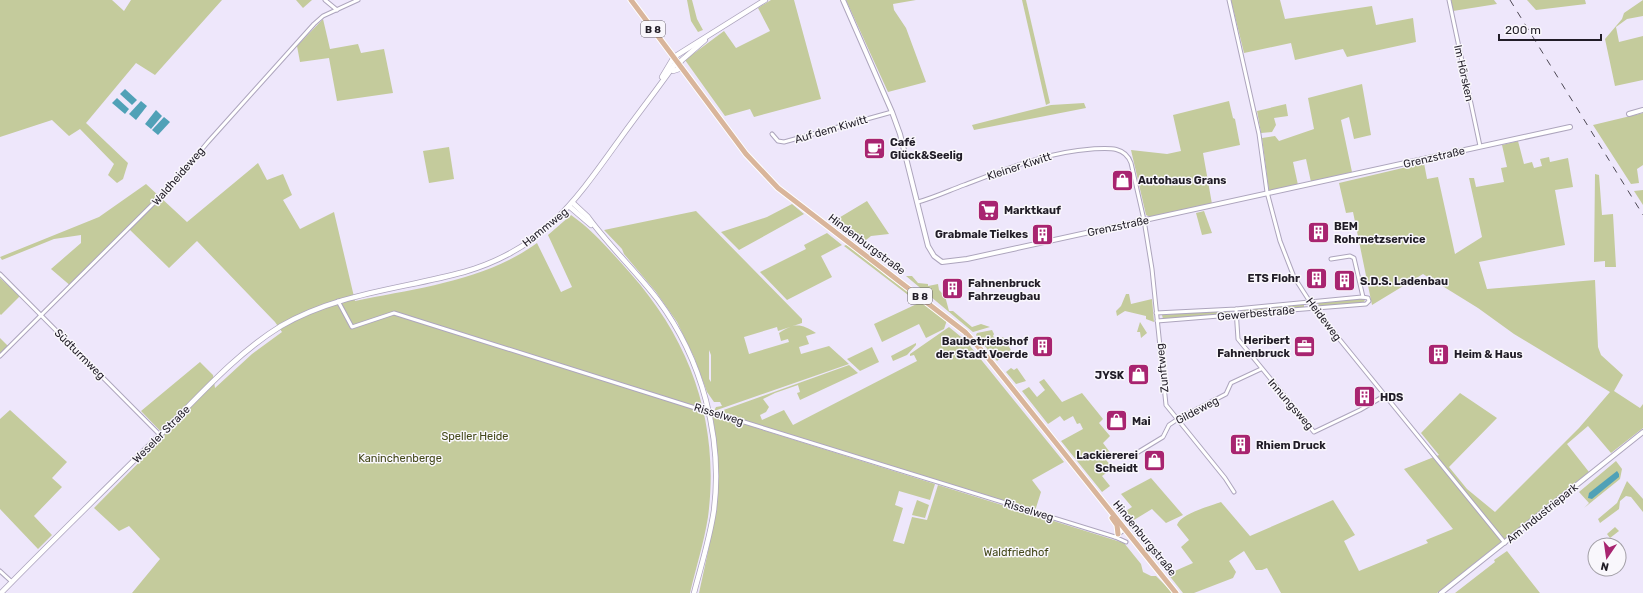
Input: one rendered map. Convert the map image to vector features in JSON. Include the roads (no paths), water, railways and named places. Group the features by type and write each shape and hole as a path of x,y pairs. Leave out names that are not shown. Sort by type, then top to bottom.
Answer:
{"main road":[{"name":"Hindenburgstraße","path":"631,0 746,154 771,181 965,332 984,353 1176,593"},
{"name":"Hammweg","path":"339,301 376,291 447,276 487,264 531,241 557,220 572,205 653,93 678,62 710,35 765,0"},
{"name":"Hammweg","path":"653,93 673,71 678,62 710,35"},
{"path":"572,205 597,230 648,288 673,322 692,360 705,397 715,456 714,501 710,531 694,593"},
{"name":"Weseler Straße","path":"1,593 206,390 257,343 294,319 339,301"},
{"name":"Hindenburgstraße","path":"1098,497 1117,525 1117,536"}],"street":[{"path":"325,0 337,10"},
{"name":"Waldheideweg","path":"0,356 173,184 208,142 314,24 324,16 358,0"},
{"name":"Grenzstraße","path":"844,0 892,112 907,156 928,246 934,256 942,262 967,259 1570,127"},
{"name":"Heideweg","path":"1229,0 1259,134 1267,194 1282,248 1294,277 1314,308 1505,543"},
{"name":"Im Hörsken","path":"1449,0 1480,146"},
{"path":"1629,114 1643,110"},
{"name":"Auf dem Kiwitt","path":"772,134 778,141 784,142 892,112"},
{"name":"Kleiner Kiwitt","path":"918,202 1036,158 1079,150 1108,148 1122,151 1129,157 1144,220"},
{"name":"Zunftweg","path":"1144,220 1152,269 1166,405 1225,478 1234,492"},
{"path":"1332,259 1350,256 1354,258 1363,297"},
{"name":"Südturmweg","path":"0,274 160,435"},
{"name":"Gewerbestraße","path":"1156,313 1236,309 1363,297 1368,298 1369,302 1157,321"},
{"name":"Risselweg","path":"339,301 352,327 394,313 708,412 719,414 1117,536 1126,542"},
{"name":"Innungsweg","path":"1236,309 1238,339 1314,432 1360,410 1384,396"},
{"name":"Gildeweg","path":"1135,454 1163,437 1169,425 1178,419 1226,394 1231,383 1261,369"},
{"name":"Am Industriepark","path":"1441,593 1643,432"},
{"path":"1117,536 1125,529"},
{"path":"0,570 12,582"}],"water":[{"path":"125,89 137,100 132,105 120,94"},
{"path":"117,98 129,109 125,114 112,103"},
{"path":"141,101 147,106 136,120 129,114"},
{"path":"156,110 162,116 151,129 145,124"},
{"path":"164,117 170,122 158,135 152,130"},
{"path":"1617,471 1619,477 1592,499 1588,498 1589,493"}],"railway":[{"path":"1510,0 1643,215"}],"place":[{"name":"Café Glück&Seelig","path":"874,148"},
{"name":"Autohaus Grans","path":"1123,180"},
{"name":"Marktkauf","path":"988,210"},
{"name":"BEM Rohrnetzservice","path":"1318,232"},
{"name":"Grabmale Tielkes","path":"1043,234"},
{"name":"ETS Flohr","path":"1316,278"},
{"name":"S.D.S. Ladenbau","path":"1344,281"},
{"name":"Fahnenbruck Fahrzeugbau","path":"952,289"},
{"name":"Heribert Fahnenbruck","path":"1305,346"},
{"name":"Baubetriebshof der Stadt Voerde","path":"1043,347"},
{"name":"Heim & Haus","path":"1438,354"},
{"name":"JYSK","path":"1139,375"},
{"name":"HDS","path":"1365,397"},
{"name":"Mai","path":"1116,421"},
{"name":"Rhiem Druck","path":"1241,445"},
{"name":"Lackiererei Scheidt","path":"1154,461"}],"park label":[{"name":"Speller Heide","path":"475,436"},
{"name":"Kaninchenberge","path":"400,458"},
{"name":"Waldfriedhof","path":"1016,552"}]}
